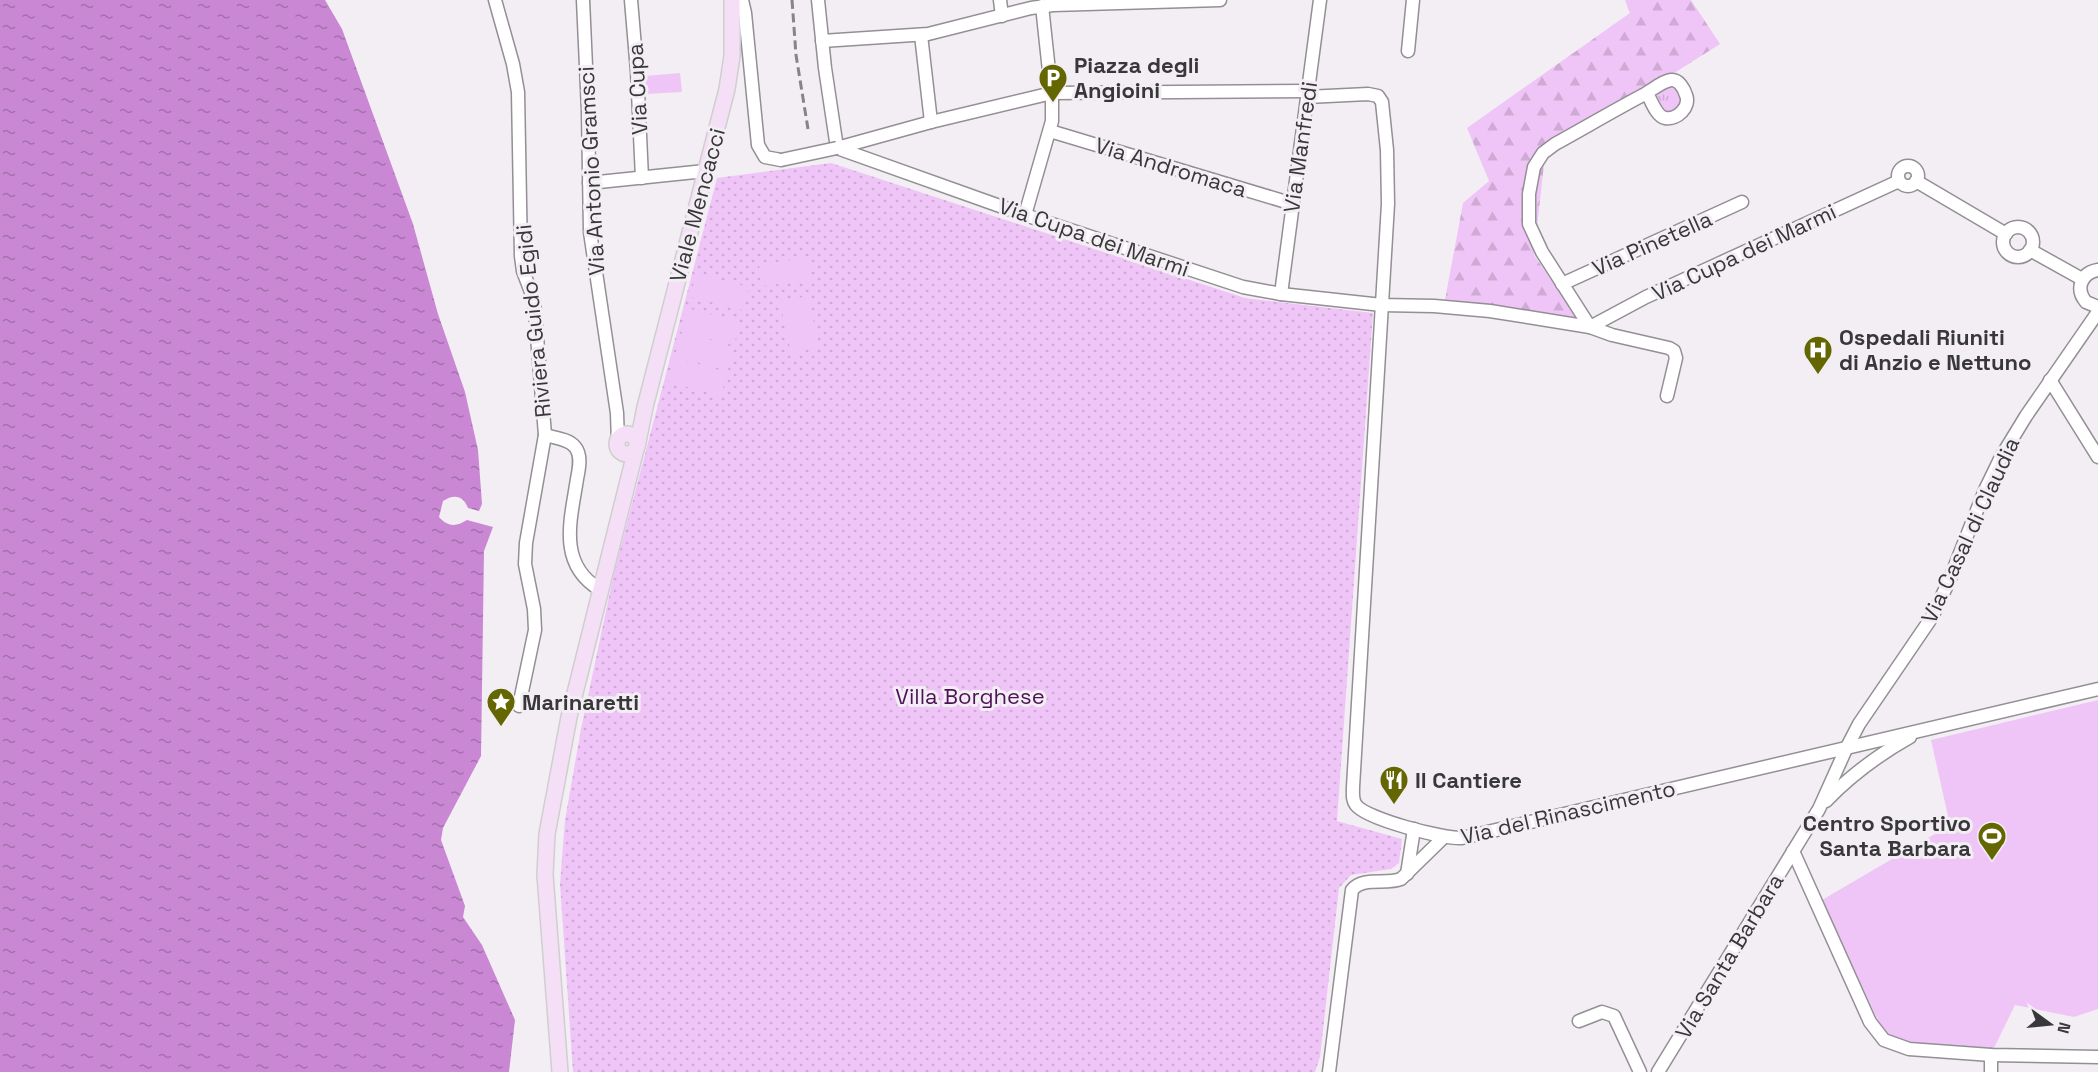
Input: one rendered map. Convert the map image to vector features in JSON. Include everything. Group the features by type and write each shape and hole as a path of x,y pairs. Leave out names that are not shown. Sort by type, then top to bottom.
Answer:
{"main road":[{"name":"Viale Mencacci","path":"627,443 645,407 730,68 732,0"},
{"name":"Via Antonio Gramsci","path":"560,1072 545,875 547,834 568,717 623,493 627,443"}],"street":[{"name":"Riviera Guido Egidi","path":"495,0 517,79 521,256 534,300 545,435 527,535 525,564 534,609 535,630 519,706"},
{"name":"Via Antonio Gramsci","path":"583,0 592,242 617,413 627,443"},
{"name":"Via Cupa","path":"632,0 642,178"},
{"path":"742,0 758,145 765,157 774,160 837,148 818,0"},
{"path":"1000,0 1002,16"},
{"path":"822,41 921,34 1042,6 1220,0"},
{"name":"Via Manfredi","path":"1281,294 1320,0"},
{"path":"1408,51 1413,0"},
{"path":"1025,215 1050,131 1053,112 1042,6"},
{"path":"921,34 931,122"},
{"name":"Via del Rinascimento","path":"837,148 931,122 1052,93 1372,94 1378,96 1382,102 1388,199 1353,797 1356,805 1365,813 1443,837 1467,837 2098,689"},
{"name":"Via Pinetella","path":"1590,327 1542,252 1531,230 1528,216 1531,177 1536,162 1551,147 1647,93"},
{"name":"Via Andromaca","path":"1050,131 1293,204"},
{"name":"Via Cupa dei Marmi","path":"837,148 1025,215 1243,287 1281,294 1382,305 1483,310 1590,327 1608,334 1669,348 1674,351 1676,358 1667,396"},
{"name":"Via Cupa dei Marmi","path":"1590,327 1646,297 1899,181 1898,175 1901,169 1910,166 1917,172 1916,182 2006,234"},
{"path":"589,183 705,171"},
{"name":"Via Pinetella","path":"1563,284 1742,202"},
{"path":"2017,227 2026,229 2033,241 2030,250 2019,256 2010,254 2003,243 2006,234 2017,227"},
{"path":"2030,250 2082,279 2098,270"},
{"name":"Via Casal di Claudia","path":"2075,342 2083,318 2080,289 2082,279"},
{"path":"2082,298 2091,306 2098,307"},
{"name":"Via Casal di Claudia","path":"1846,749 1868,710 1932,617 1948,585 1992,474 2014,434 2075,342 2098,312"},
{"path":"2050,380 2098,457"},
{"name":"Riviera Guido Egidi","path":"545,435 570,442 578,452 579,467 569,529 570,542 575,563 580,572 590,584 599,590"},
{"name":"Via Santa Barbara","path":"1819,808 1869,762 1925,729"},
{"name":"Via Santa Barbara","path":"1658,1072 1819,808 1846,749"},
{"path":"1407,875 1414,829"},
{"path":"1329,1072 1352,890 1360,883 1397,881 1407,875 1443,837"},
{"path":"1793,851 1870,1022 1879,1035 1891,1044 1909,1049 1991,1055 2098,1058"},
{"path":"1579,1021 1602,1012 1614,1016 1641,1072"},
{"path":"1991,1055 1991,1072"}],"green space":[{"path":"1625,0 1691,0 1720,44 1545,155 1534,255 1579,321 1445,300 1463,203 1489,181 1467,128 1630,13"},
{"path":"680,73 682,92 646,94 645,76"},
{"path":"1669,86 1677,91 1682,107 1669,114 1664,112 1656,97 1658,92"},
{"name":"Villa Borghese","path":"831,163 1245,298 1373,313 1337,821 1402,839 1399,863 1391,869 1351,875 1339,888 1320,1057 1315,1072 573,1072 560,884 565,820 581,729 614,573 717,178"},
{"path":"808,258 811,280 761,286 759,264"},
{"path":"696,274 749,287 743,310 690,297"},
{"path":"808,296 819,347 791,353 780,302"},
{"path":"687,308 740,322 734,345 681,332"},
{"path":"681,333 734,347 728,370 675,357"},
{"path":"674,359 727,372 721,396 668,382"},
{"name":"Centro Sportivo Santa Barbara","path":"2098,700 2098,1009 2074,1017 2015,1005 1994,1048 1898,1042 1881,1027 1822,900 1950,825 1931,740"}],"water":[{"path":"0,0 325,0 342,29 413,224 438,314 465,392 478,450 482,504 479,511 468,508 461,498 451,497 443,501 439,517 452,525 467,520 493,527 484,551 481,756 443,828 441,840 465,906 463,917 482,945 515,1020 509,1072 0,1072"}],"railway":[{"path":"792,0 796,55 808,129"}],"place":[{"name":"Piazza degli Angioini","path":"1053,104"},
{"name":"Ospedali Riuniti di Anzio e Nettuno","path":"1818,376"},
{"name":"Marinaretti","path":"501,728"},
{"name":"Il Cantiere","path":"1394,806"},
{"name":"Centro Sportivo Santa Barbara","path":"1992,862"}]}
